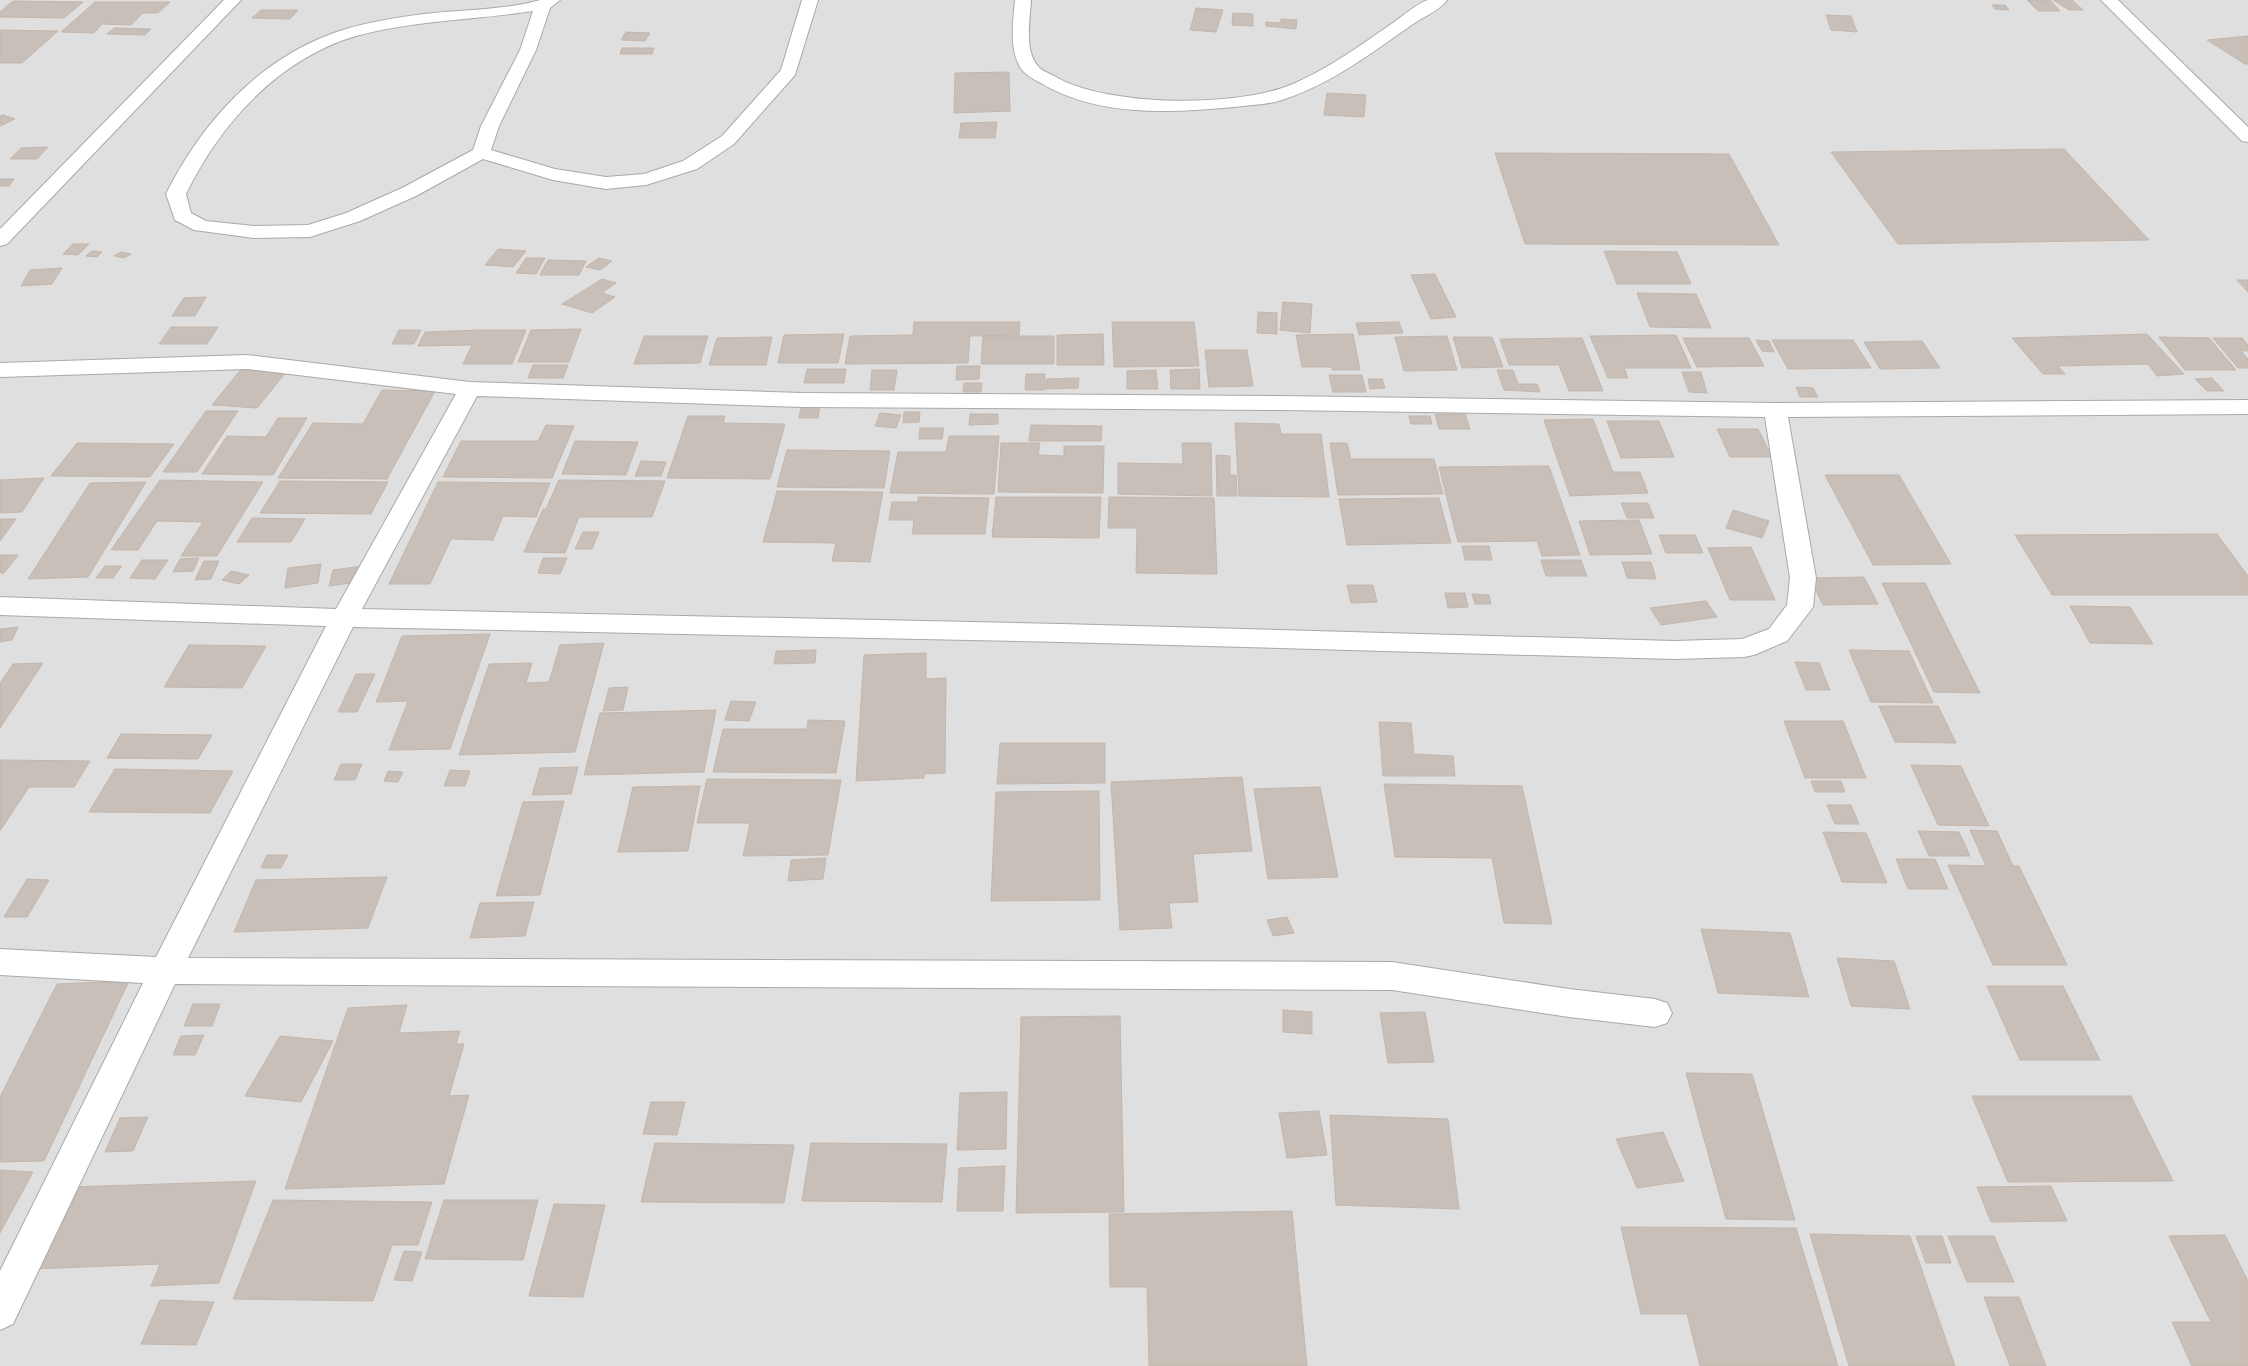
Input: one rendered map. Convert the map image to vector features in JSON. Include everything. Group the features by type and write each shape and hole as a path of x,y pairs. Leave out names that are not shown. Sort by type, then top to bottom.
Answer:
{"street":[{"path":"0,240 232,0"},
{"path":"481,153 553,174 606,183 646,179 690,165 728,140 789,71 810,0"},
{"path":"1023,0 1020,41 1029,68 1054,86 1074,94 1143,105 1208,105 1276,97 1346,63 1385,34 1439,0"},
{"path":"2109,0 2248,137"},
{"path":"547,3 528,50 490,126 481,153 409,192 353,217 310,231 254,232 201,226 182,216 176,194 189,166 220,121 265,79 322,42 351,32 400,22 485,14 547,3"},
{"path":"0,370 247,362 470,389 802,400 1280,403 1775,410 2248,407"},
{"path":"0,1311 165,971 344,618 470,389"},
{"path":"0,606 344,618 1051,632 1674,650 1744,648 1778,635 1800,607 1803,578 1775,410"},
{"path":"0,962 165,971 1392,976 1569,1003 1655,1013"}],"shaded area":[{"path":"0,0 2248,0 2248,1366 0,1366"}],"building":[{"path":"2027,0 2050,0 2060,11 2038,11"},
{"path":"2053,0 2072,0 2083,10 2069,10"},
{"path":"13,1 83,2 64,18 0,17 0,12"},
{"path":"95,2 170,2 158,13 143,13 131,25 102,24 94,33 61,32"},
{"path":"1992,5 2005,5 2009,10 1995,9"},
{"path":"1196,8 1223,10 1216,32 1190,30"},
{"path":"261,10 298,10 290,19 252,18"},
{"path":"1233,13 1253,14 1253,26 1232,25"},
{"path":"1826,15 1851,16 1857,32 1831,30"},
{"path":"1281,19 1297,20 1296,29 1266,26 1266,22 1281,23"},
{"path":"114,28 151,29 145,35 107,34"},
{"path":"0,30 58,31 22,63 0,63"},
{"path":"626,32 650,33 645,41 621,40"},
{"path":"2248,36 2248,64 2245,64 2207,40"},
{"path":"622,48 654,48 652,54 620,54"},
{"path":"1009,72 1010,111 954,113 955,73"},
{"path":"1327,93 1366,95 1364,117 1324,115"},
{"path":"3,115 15,119 0,126 0,116"},
{"path":"997,122 995,138 959,138 961,123"},
{"path":"48,147 37,159 10,159 21,148"},
{"path":"2064,149 2149,240 1898,244 1831,152"},
{"path":"1495,153 1729,154 1779,245 1525,244"},
{"path":"0,179 14,179 9,186 0,186"},
{"path":"73,244 89,244 78,255 63,254"},
{"path":"498,249 526,251 513,267 485,265"},
{"path":"92,251 102,252 97,257 86,256"},
{"path":"1604,251 1677,252 1691,284 1617,284"},
{"path":"121,252 131,254 124,258 114,256"},
{"path":"526,258 545,258 536,274 516,273"},
{"path":"599,258 612,261 600,270 586,267"},
{"path":"548,260 586,261 579,275 540,275"},
{"path":"62,268 52,284 21,286 30,270"},
{"path":"1435,274 1456,317 1431,319 1411,275"},
{"path":"602,279 616,283 602,293 615,297 592,313 562,304"},
{"path":"2237,280 2248,280 2248,292"},
{"path":"1637,293 1696,294 1711,328 1650,327"},
{"path":"206,297 195,316 172,316 184,298"},
{"path":"1283,302 1312,304 1310,333 1280,330"},
{"path":"1258,312 1277,313 1277,334 1257,333"},
{"path":"914,322 1020,322 1019,335 970,336 968,363 845,364 850,336 913,335"},
{"path":"1112,322 1194,322 1199,366 1114,367"},
{"path":"1399,322 1403,333 1359,335 1356,323"},
{"path":"171,327 218,327 207,344 159,344"},
{"path":"581,329 569,362 518,362 531,330"},
{"path":"399,330 421,330 414,344 392,344"},
{"path":"526,330 512,364 463,364 472,345 418,346 425,332"},
{"path":"844,334 838,363 778,363 784,335"},
{"path":"1103,334 1104,365 1057,365 1057,335"},
{"path":"1353,334 1360,370 1332,370 1332,367 1302,367 1296,335"},
{"path":"2147,334 2184,374 2157,376 2148,364 2058,366 2065,374 2043,374 2012,338"},
{"path":"1676,335 1691,368 1624,368 1628,378 1608,378 1590,336"},
{"path":"644,336 708,336 700,363 634,364"},
{"path":"983,336 1054,336 1054,364 981,364"},
{"path":"1447,336 1457,370 1404,371 1395,337"},
{"path":"772,337 766,365 709,365 717,338"},
{"path":"1453,337 1492,337 1503,367 1462,368"},
{"path":"2159,337 2209,338 2236,370 2185,370"},
{"path":"1582,338 1603,391 1569,391 1559,365 1509,365 1500,339"},
{"path":"1683,338 1749,338 1764,366 1697,367"},
{"path":"2213,338 2242,338 2248,345 2248,351 2241,351 2248,359 2248,368 2238,368"},
{"path":"1756,340 1769,341 1774,352 1762,351"},
{"path":"1772,340 1853,340 1871,368 1788,369"},
{"path":"1922,341 1940,368 1880,369 1864,342"},
{"path":"1205,350 1247,350 1253,386 1209,387"},
{"path":"533,365 568,365 563,378 528,378"},
{"path":"957,366 980,366 979,379 956,380"},
{"path":"242,368 287,371 257,408 212,405"},
{"path":"807,369 846,369 844,383 804,383"},
{"path":"1199,369 1200,389 1171,389 1170,370"},
{"path":"872,370 897,370 894,390 870,390"},
{"path":"1156,370 1158,389 1127,389 1127,371"},
{"path":"1497,370 1513,370 1518,384 1537,384 1540,392 1504,390"},
{"path":"1682,372 1701,372 1707,393 1689,392"},
{"path":"1026,374 1045,374 1045,390 1025,390"},
{"path":"1329,375 1362,375 1366,392 1333,392"},
{"path":"1079,378 1078,388 1046,389 1047,379"},
{"path":"2212,378 2224,391 2207,391 2195,379"},
{"path":"1368,379 1382,379 1385,388 1370,389"},
{"path":"964,383 982,383 981,392 963,392"},
{"path":"1796,387 1813,388 1818,397 1800,397"},
{"path":"382,390 435,391 387,479 278,478 313,423 363,424"},
{"path":"801,406 820,406 818,418 799,418"},
{"path":"206,411 238,411 197,472 163,472"},
{"path":"904,412 920,412 919,422 903,423"},
{"path":"880,413 901,415 896,428 875,426"},
{"path":"970,414 998,414 998,424 969,425"},
{"path":"1435,414 1465,414 1470,429 1439,429"},
{"path":"688,416 725,416 723,423 785,424 770,479 667,478"},
{"path":"1409,416 1430,416 1432,424 1411,424"},
{"path":"278,418 307,418 273,475 202,474 227,436 266,437"},
{"path":"1593,419 1613,472 1640,472 1648,493 1570,496 1544,420"},
{"path":"1607,421 1659,421 1674,457 1621,458"},
{"path":"1235,423 1279,424 1281,434 1321,434 1329,497 1239,496"},
{"path":"546,425 574,426 552,478 443,477 461,441 538,441"},
{"path":"1031,425 1102,426 1101,441 1029,441"},
{"path":"920,428 944,428 942,439 919,439"},
{"path":"1717,429 1758,429 1772,457 1730,457"},
{"path":"949,436 999,436 994,494 890,493 898,452 946,452"},
{"path":"575,441 638,442 626,475 562,474"},
{"path":"77,443 174,444 150,477 51,476"},
{"path":"1001,443 1040,443 1038,455 1064,456 1064,446 1104,446 1103,493 998,492"},
{"path":"1182,443 1211,443 1212,496 1118,494 1118,463 1183,464"},
{"path":"1330,443 1347,443 1351,459 1434,459 1443,494 1338,495"},
{"path":"787,450 890,451 884,488 777,487"},
{"path":"1216,455 1230,456 1230,475 1236,475 1237,496 1217,496"},
{"path":"641,461 666,462 661,476 635,476"},
{"path":"1549,466 1580,555 1542,556 1537,541 1458,542 1439,467"},
{"path":"1825,475 1899,475 1951,564 1873,565"},
{"path":"44,478 22,512 0,513 0,480"},
{"path":"160,480 263,482 217,556 181,556 203,522 157,521 138,550 111,550"},
{"path":"559,480 665,481 652,517 579,517 565,553 524,552 543,509 546,509"},
{"path":"280,481 388,482 371,514 260,513"},
{"path":"146,482 88,577 28,579 90,483"},
{"path":"438,482 550,483 536,517 503,516 493,540 451,539 430,584 389,584"},
{"path":"777,491 883,492 870,562 832,561 836,543 763,542"},
{"path":"918,497 989,498 985,534 912,534 914,520 889,520 892,502 918,502"},
{"path":"996,497 1101,497 1099,538 992,537"},
{"path":"1109,497 1214,498 1217,574 1136,573 1137,528 1108,528"},
{"path":"1439,498 1451,543 1347,545 1339,499"},
{"path":"1621,503 1648,503 1654,518 1627,518"},
{"path":"1733,510 1769,521 1762,538 1726,528"},
{"path":"252,518 305,519 291,542 237,542"},
{"path":"0,519 16,519 0,541"},
{"path":"1639,520 1652,554 1590,555 1579,521"},
{"path":"583,532 599,532 592,549 575,549"},
{"path":"2217,534 2248,576 2248,595 2052,595 2015,535"},
{"path":"1659,535 1695,535 1703,553 1666,553"},
{"path":"1462,546 1489,546 1492,560 1465,560"},
{"path":"1751,547 1775,600 1730,600 1708,548"},
{"path":"0,555 18,555 4,573 0,573"},
{"path":"199,558 193,571 173,572 180,559"},
{"path":"543,558 567,558 560,574 538,573"},
{"path":"142,560 168,560 155,579 130,578"},
{"path":"1541,560 1581,560 1587,576 1546,576"},
{"path":"204,561 219,561 211,579 195,580"},
{"path":"1622,562 1651,562 1656,579 1627,578"},
{"path":"321,564 318,583 285,588 288,568"},
{"path":"105,566 122,566 113,578 96,578"},
{"path":"363,566 359,582 329,586 333,570"},
{"path":"231,571 249,575 239,584 222,580"},
{"path":"1864,577 1878,604 1823,605 1810,578"},
{"path":"1882,583 1925,583 1980,693 1934,692"},
{"path":"1347,585 1373,585 1377,602 1351,603"},
{"path":"1445,593 1465,593 1468,607 1448,608"},
{"path":"1472,594 1489,595 1491,604 1475,604"},
{"path":"1706,601 1717,617 1661,625 1650,608"},
{"path":"2070,606 2130,607 2153,644 2090,643"},
{"path":"18,627 12,640 0,642 0,629"},
{"path":"490,634 450,749 389,750 408,701 376,702 402,636"},
{"path":"604,643 575,752 459,755 489,664 532,663 526,683 549,682 560,645"},
{"path":"189,645 266,646 242,688 164,687"},
{"path":"816,650 815,663 774,664 776,651"},
{"path":"1849,650 1909,651 1933,703 1871,702"},
{"path":"926,653 926,679 946,678 945,773 924,774 924,778 856,781 864,655"},
{"path":"1795,662 1819,663 1830,690 1806,690"},
{"path":"43,663 0,728 0,683 13,664"},
{"path":"356,674 375,674 357,712 338,712"},
{"path":"628,687 623,710 603,711 609,688"},
{"path":"731,701 756,702 749,721 725,720"},
{"path":"1879,706 1938,706 1956,743 1895,742"},
{"path":"716,710 704,772 584,775 600,713"},
{"path":"808,720 845,721 836,773 713,772 723,729 807,729"},
{"path":"1784,721 1843,721 1866,778 1805,778"},
{"path":"1379,722 1411,723 1414,754 1453,756 1455,776 1383,776"},
{"path":"121,734 212,735 198,759 107,758"},
{"path":"1000,743 1105,743 1105,783 997,784"},
{"path":"0,760 90,761 74,787 29,787 0,831"},
{"path":"341,764 362,764 355,780 334,780"},
{"path":"1911,765 1961,766 1989,826 1938,825"},
{"path":"578,767 571,794 532,795 540,768"},
{"path":"115,769 233,771 210,813 89,812"},
{"path":"450,770 470,771 465,786 444,786"},
{"path":"388,771 403,772 398,782 384,781"},
{"path":"1242,777 1252,851 1193,854 1198,902 1169,903 1172,928 1120,930 1111,782"},
{"path":"707,779 841,780 828,855 743,856 750,823 697,823"},
{"path":"1811,781 1841,781 1845,792 1815,792"},
{"path":"1384,784 1522,786 1552,924 1504,923 1492,858 1395,857"},
{"path":"700,786 688,851 618,852 633,787"},
{"path":"1320,787 1338,877 1268,879 1254,789"},
{"path":"1099,791 1100,900 991,901 996,792"},
{"path":"564,801 540,895 496,896 523,802"},
{"path":"1827,805 1851,805 1859,824 1835,824"},
{"path":"1970,830 1997,831 2013,866 2019,866 2067,965 1993,965 1948,865 1986,866"},
{"path":"1918,831 1959,832 1970,856 1929,856"},
{"path":"1823,832 1866,833 1887,883 1842,882"},
{"path":"267,855 288,855 281,868 261,868"},
{"path":"826,858 823,879 788,881 791,860"},
{"path":"1896,859 1935,859 1948,889 1908,889"},
{"path":"387,877 368,928 234,932 256,880"},
{"path":"27,879 49,880 27,917 4,917"},
{"path":"534,902 525,936 470,938 480,903"},
{"path":"1287,917 1294,933 1273,936 1267,920"},
{"path":"1701,929 1790,933 1809,997 1718,993"},
{"path":"1837,958 1894,961 1910,1009 1851,1006"},
{"path":"129,981 44,1161 0,1162 0,1097 57,984"},
{"path":"1987,986 2063,986 2100,1060 2020,1060"},
{"path":"193,1004 220,1004 212,1026 184,1026"},
{"path":"407,1005 399,1033 460,1031 456,1044 464,1044 449,1096 469,1095 444,1184 285,1189 348,1008"},
{"path":"1283,1010 1312,1012 1312,1034 1283,1032"},
{"path":"1425,1012 1434,1062 1388,1063 1380,1013"},
{"path":"1120,1016 1124,1212 1016,1213 1021,1017"},
{"path":"204,1035 195,1055 173,1055 181,1036"},
{"path":"280,1036 333,1041 301,1102 245,1096"},
{"path":"1686,1073 1752,1074 1795,1220 1726,1219"},
{"path":"1007,1092 1006,1149 957,1150 960,1093"},
{"path":"1972,1096 2131,1096 2173,1181 2008,1182"},
{"path":"651,1102 685,1102 677,1135 643,1134"},
{"path":"1319,1111 1327,1155 1287,1158 1279,1113"},
{"path":"1330,1115 1448,1119 1459,1209 1336,1205"},
{"path":"148,1117 133,1151 105,1152 120,1118"},
{"path":"1663,1132 1684,1181 1637,1188 1616,1139"},
{"path":"655,1143 794,1145 784,1203 641,1202"},
{"path":"811,1143 947,1144 942,1202 802,1201"},
{"path":"1005,1166 1003,1211 957,1211 959,1168"},
{"path":"0,1170 33,1172 0,1233"},
{"path":"256,1181 219,1283 151,1286 160,1264 34,1269 69,1187"},
{"path":"2051,1186 2067,1221 1991,1222 1977,1187"},
{"path":"273,1200 432,1202 418,1245 392,1245 373,1301 233,1299"},
{"path":"444,1200 538,1200 523,1260 425,1259"},
{"path":"554,1204 605,1205 583,1297 529,1296"},
{"path":"1292,1211 1307,1366 1149,1366 1147,1287 1110,1287 1109,1214"},
{"path":"1621,1227 1796,1228 1838,1366 1700,1366 1687,1314 1641,1314"},
{"path":"1810,1234 1910,1236 1955,1366 1849,1366"},
{"path":"2225,1235 2248,1281 2248,1366 2192,1366 2172,1322 2211,1322 2169,1236"},
{"path":"1916,1236 1942,1236 1951,1263 1926,1263"},
{"path":"1948,1236 1994,1236 2014,1282 1967,1282"},
{"path":"404,1251 422,1252 412,1281 394,1280"},
{"path":"1984,1297 2019,1297 2046,1366 2010,1366"},
{"path":"160,1300 214,1302 196,1345 141,1344"}]}
